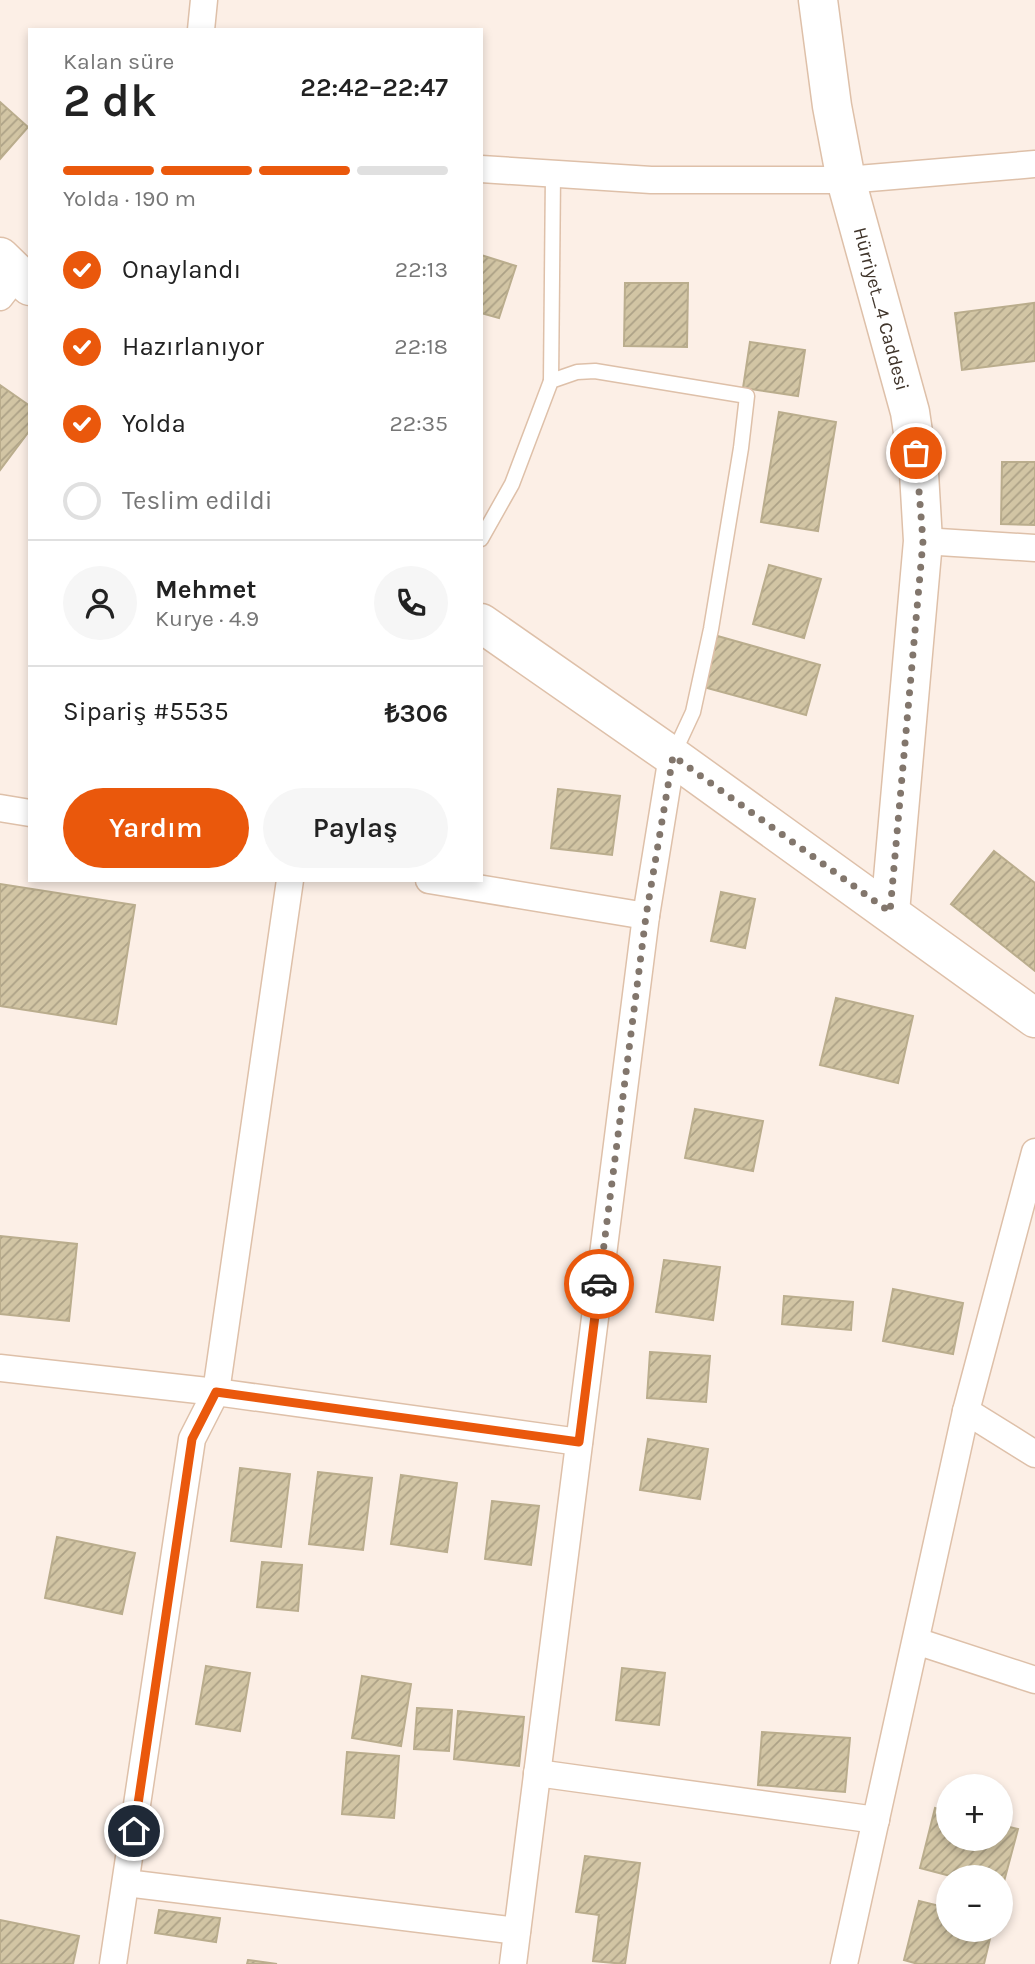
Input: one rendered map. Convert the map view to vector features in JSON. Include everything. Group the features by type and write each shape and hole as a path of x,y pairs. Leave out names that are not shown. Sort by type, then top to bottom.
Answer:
{"street":[{"path":"201,28 204,0"},
{"name":"Hürriyet_4 Caddesi","path":"818,0 832,106 846,180 910,412 919,473 923,541 890,912"},
{"path":"483,169 651,180 846,180 1035,164"},
{"path":"923,541 1035,548"},
{"path":"483,625 673,756 1035,1018"},
{"path":"513,1964 646,916 673,756"},
{"path":"0,808 28,813"},
{"path":"113,1964 192,1439 216,1392 290,882"},
{"path":"441,882 646,916"},
{"path":"844,1964 966,1411 1035,1152"},
{"path":"0,1368 216,1392 579,1442"},
{"path":"966,1411 1035,1454"},
{"path":"916,1641 1035,1680"},
{"path":"537,1773 876,1820"},
{"path":"126,1883 517,1931"}],"lane":[{"path":"483,536 512,484 551,381 553,174"},
{"path":"551,381 577,372 595,371 747,396 711,629 693,712 673,756"}],"building":[{"path":"0,102 28,127 0,159"},
{"path":"483,256 516,266 499,318 483,314"},
{"path":"625,283 688,283 687,347 624,346"},
{"path":"1034,303 1035,361 962,370 955,313"},
{"path":"750,342 805,350 798,396 743,388"},
{"path":"0,385 28,405 28,433 0,470"},
{"path":"779,412 836,422 818,531 761,522"},
{"path":"1002,462 1035,462 1035,525 1001,524"},
{"path":"769,565 821,579 804,638 753,624"},
{"path":"714,635 820,665 806,715 700,686"},
{"path":"558,789 620,796 612,855 551,848"},
{"path":"994,851 1035,883 1035,971 951,904"},
{"path":"0,884 135,905 116,1024 0,1006"},
{"path":"721,892 755,899 745,948 711,941"},
{"path":"836,998 913,1016 898,1083 820,1065"},
{"path":"695,1109 763,1121 753,1171 685,1158"},
{"path":"0,1236 77,1244 69,1321 0,1314"},
{"path":"664,1260 720,1267 713,1320 656,1312"},
{"path":"893,1289 963,1303 953,1354 883,1341"},
{"path":"784,1296 853,1302 851,1330 782,1324"},
{"path":"650,1352 710,1356 706,1402 647,1398"},
{"path":"648,1439 708,1449 700,1499 640,1490"},
{"path":"240,1468 290,1474 281,1547 231,1541"},
{"path":"318,1472 372,1478 363,1550 309,1544"},
{"path":"401,1475 457,1483 447,1552 391,1544"},
{"path":"492,1501 539,1506 531,1565 485,1559"},
{"path":"57,1537 135,1553 122,1614 45,1598"},
{"path":"262,1562 302,1565 298,1611 257,1607"},
{"path":"206,1666 250,1673 240,1731 196,1724"},
{"path":"622,1668 665,1673 659,1725 616,1720"},
{"path":"362,1676 411,1684 401,1746 352,1738"},
{"path":"417,1708 452,1710 449,1751 414,1749"},
{"path":"458,1711 524,1717 519,1766 454,1759"},
{"path":"762,1732 850,1738 845,1792 758,1785"},
{"path":"347,1752 399,1756 394,1818 342,1814"},
{"path":"935,1808 936,1851 1012,1851 1008,1865 936,1865 936,1872 920,1868"},
{"path":"1013,1828 1018,1829 1013,1848"},
{"path":"585,1856 640,1863 625,1964 593,1961 599,1915 576,1912"},
{"path":"919,1901 936,1905 936,1942 989,1942 984,1964 918,1964 904,1960"},
{"path":"159,1910 220,1918 216,1942 155,1933"},
{"path":"0,1920 79,1936 73,1964 0,1964"},
{"path":"248,1960 277,1964 247,1964"}],"way so far":[{"path":"599,1284 646,916 673,756 890,912 923,541 916,453"}],"route":[{"path":"134,1831 192,1439 216,1392 579,1442 599,1284"}]}
